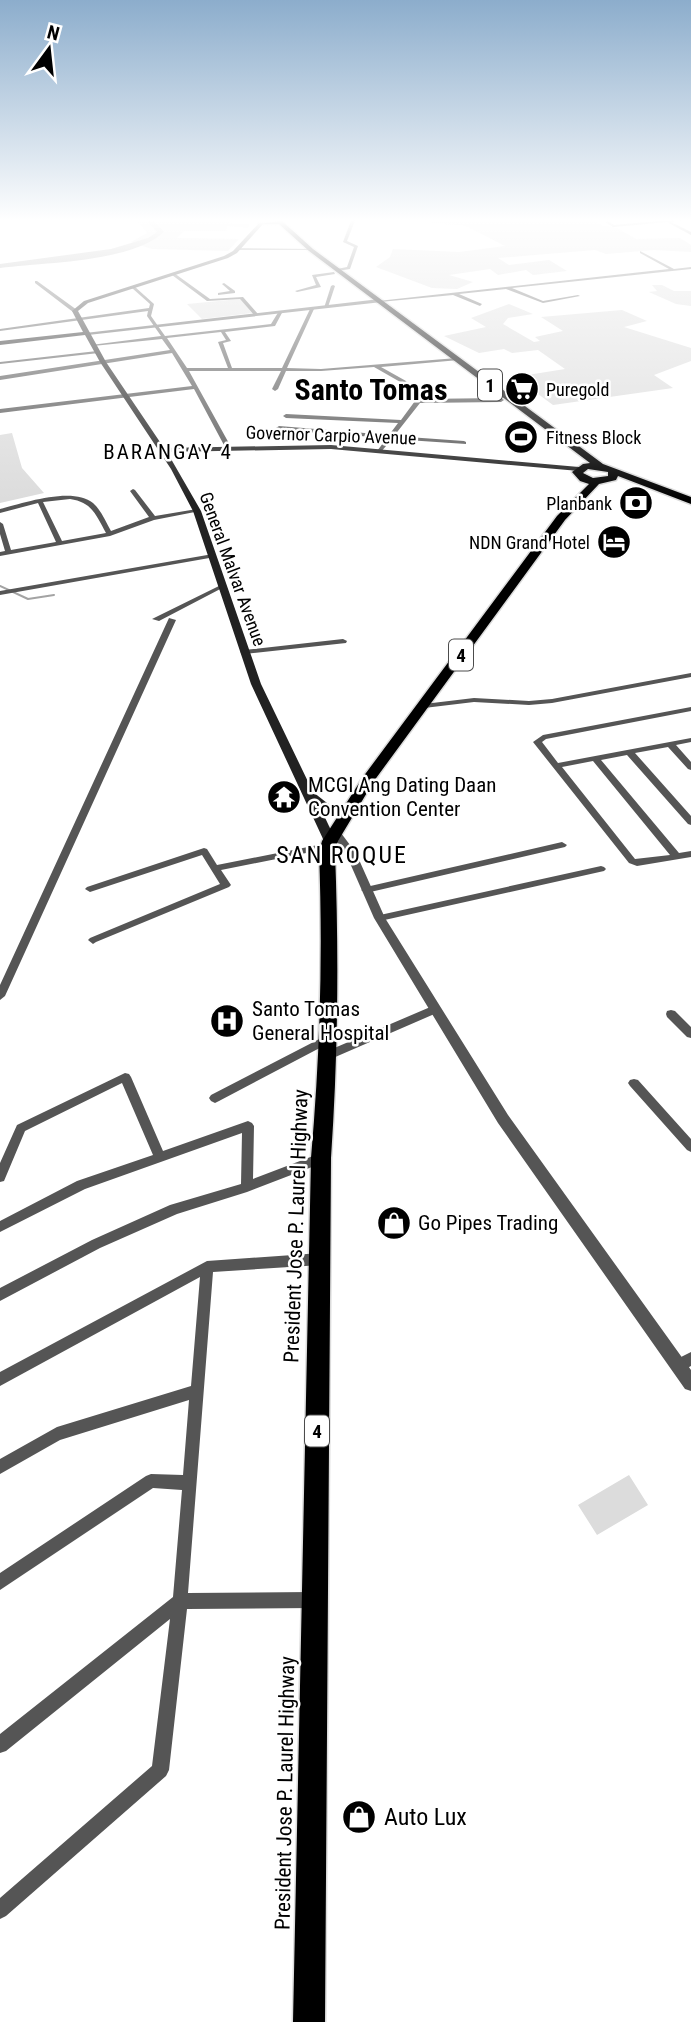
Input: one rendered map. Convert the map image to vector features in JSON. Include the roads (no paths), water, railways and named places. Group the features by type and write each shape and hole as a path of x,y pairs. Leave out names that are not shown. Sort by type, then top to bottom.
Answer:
{"highway":[{"name":"1","path":"390,312 601,467 691,502"},
{"name":"1","path":"453,359 575,458 580,473 599,482 691,502"},
{"name":"1","path":"580,473 601,467"},
{"path":"599,482 613,478 613,471"},
{"name":"4","path":"568,509 567,500 580,473"},
{"name":"4","path":"331,839 345,814 568,509 599,482"},
{"name":"President Jose P. Laurel Highway","path":"309,2022 321,1158 329,1046 331,839"}],"main road":[{"name":"General Malvar Avenue","path":"76,312 95,349 162,450 197,511 256,684 331,839"},
{"path":"0,343 88,333"},
{"name":"Governor Carpio Avenue","path":"162,450 228,447 380,451 580,473"},
{"path":"307,793 323,806 345,814"}],"street":[{"path":"0,330 126,312"},
{"path":"145,312 186,369 228,447"},
{"path":"88,333 276,312"},
{"path":"0,363 165,337 273,325 281,312"},
{"path":"275,389 310,312"},
{"path":"222,331 229,341 220,342 230,367"},
{"path":"0,377 174,351"},
{"path":"186,369 230,367 321,370 453,359"},
{"path":"376,366 404,382 418,401"},
{"path":"0,411 195,387"},
{"path":"418,401 501,400"},
{"path":"380,451 418,401"},
{"path":"286,416 401,422"},
{"path":"279,428 464,443"},
{"path":"132,491 153,518"},
{"path":"0,510 76,498 88,502 110,534"},
{"path":"40,502 60,544"},
{"path":"0,554 110,534 153,518 197,511"},
{"path":"0,524 9,553"},
{"path":"0,592 213,555"},
{"path":"156,619 223,586"},
{"path":"0,996 172,620"},
{"path":"244,652 343,641"},
{"path":"424,706 474,699 540,702 691,675"},
{"path":"691,709 543,737 537,743 632,861 637,863 691,854"},
{"path":"556,766 691,740"},
{"path":"670,744 691,768"},
{"path":"629,752 691,822"},
{"path":"595,758 676,856"},
{"path":"216,868 331,839 351,853 380,918 503,1119 685,1363 691,1383"},
{"path":"366,890 562,845"},
{"path":"90,889 204,851 226,885 93,940"},
{"path":"380,918 601,869"},
{"path":"215,1098 329,1046 435,1009"},
{"path":"671,1014 691,1034"},
{"path":"0,1177 21,1128 125,1077 159,1156"},
{"path":"634,1083 691,1147"},
{"path":"0,1227 81,1185 248,1126 247,1187"},
{"path":"0,1295 96,1244 174,1209 247,1187 321,1158"},
{"path":"0,1379 207,1267 321,1259"},
{"path":"0,1910 160,1770 180,1601 207,1267"},
{"path":"0,1467 57,1434 197,1391"},
{"path":"0,1582 151,1481 190,1483"},
{"path":"0,1745 180,1601 313,1600"}],"waterway":[{"path":"0,586 28,599 54,595"}],"place":[{"name":"Puregold","path":"522,389"},
{"name":"Fitness Block","path":"521,437"},
{"name":"Planbank","path":"636,503"},
{"name":"NDN Grand Hotel","path":"614,542"},
{"name":"MCGI Ang Dating Daan Convention Center","path":"284,797"},
{"name":"Santo Tomas General Hospital","path":"227,1021"},
{"name":"Go Pipes Trading","path":"394,1223"},
{"name":"Auto Lux","path":"359,1817"}],"district":[{"name":"Santo Tomas","path":"371,389"},
{"name":"BARANGAY 4","path":"168,452"},
{"name":"SAN ROQUE","path":"342,855"}]}
